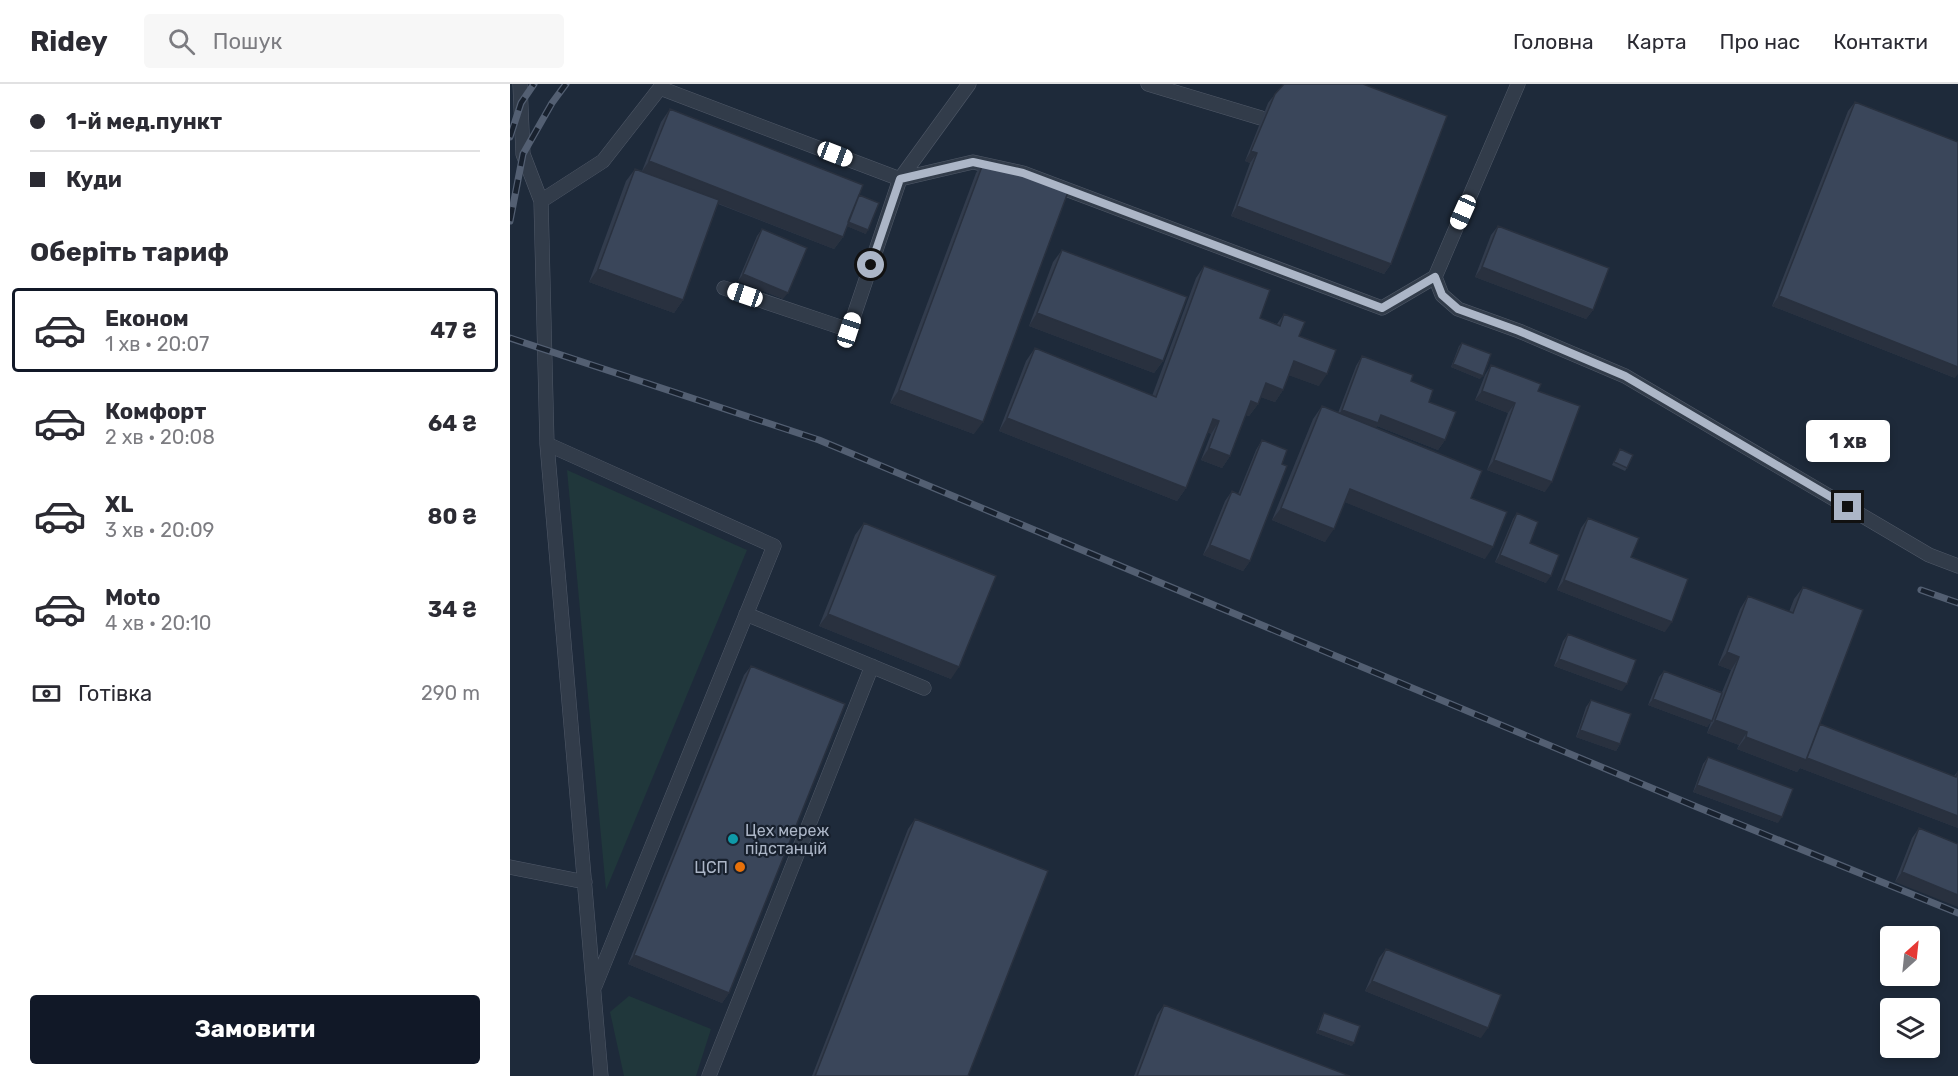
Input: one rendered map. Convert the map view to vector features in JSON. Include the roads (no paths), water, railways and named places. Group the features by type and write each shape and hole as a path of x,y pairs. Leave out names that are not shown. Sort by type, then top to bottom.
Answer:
{"lane":[{"path":"520,84 523,154 541,201 547,444 601,1076"},
{"path":"724,288 849,330 900,179 969,84"},
{"path":"1148,84 1261,118"},
{"path":"541,201 603,161 662,86 900,179 973,162 1023,173 1382,308 1435,277 1518,84"},
{"path":"1435,277 1442,295 1458,309 1519,331 1625,376 1929,555 1958,566"},
{"path":"547,444 774,546 594,988"},
{"path":"746,614 924,688"},
{"path":"709,1076 872,666"},
{"path":"510,867 585,882"}],"railway":[{"path":"510,137 521,103 534,84"},
{"path":"510,221 523,154 552,103 566,84"},
{"path":"510,338 819,440 1697,807 1958,913"},
{"path":"1921,590 1958,603"}],"place":[{"name":"Цех мереж підстанцій","path":"733,839"},
{"name":"ЦСП","path":"740,867"}]}
